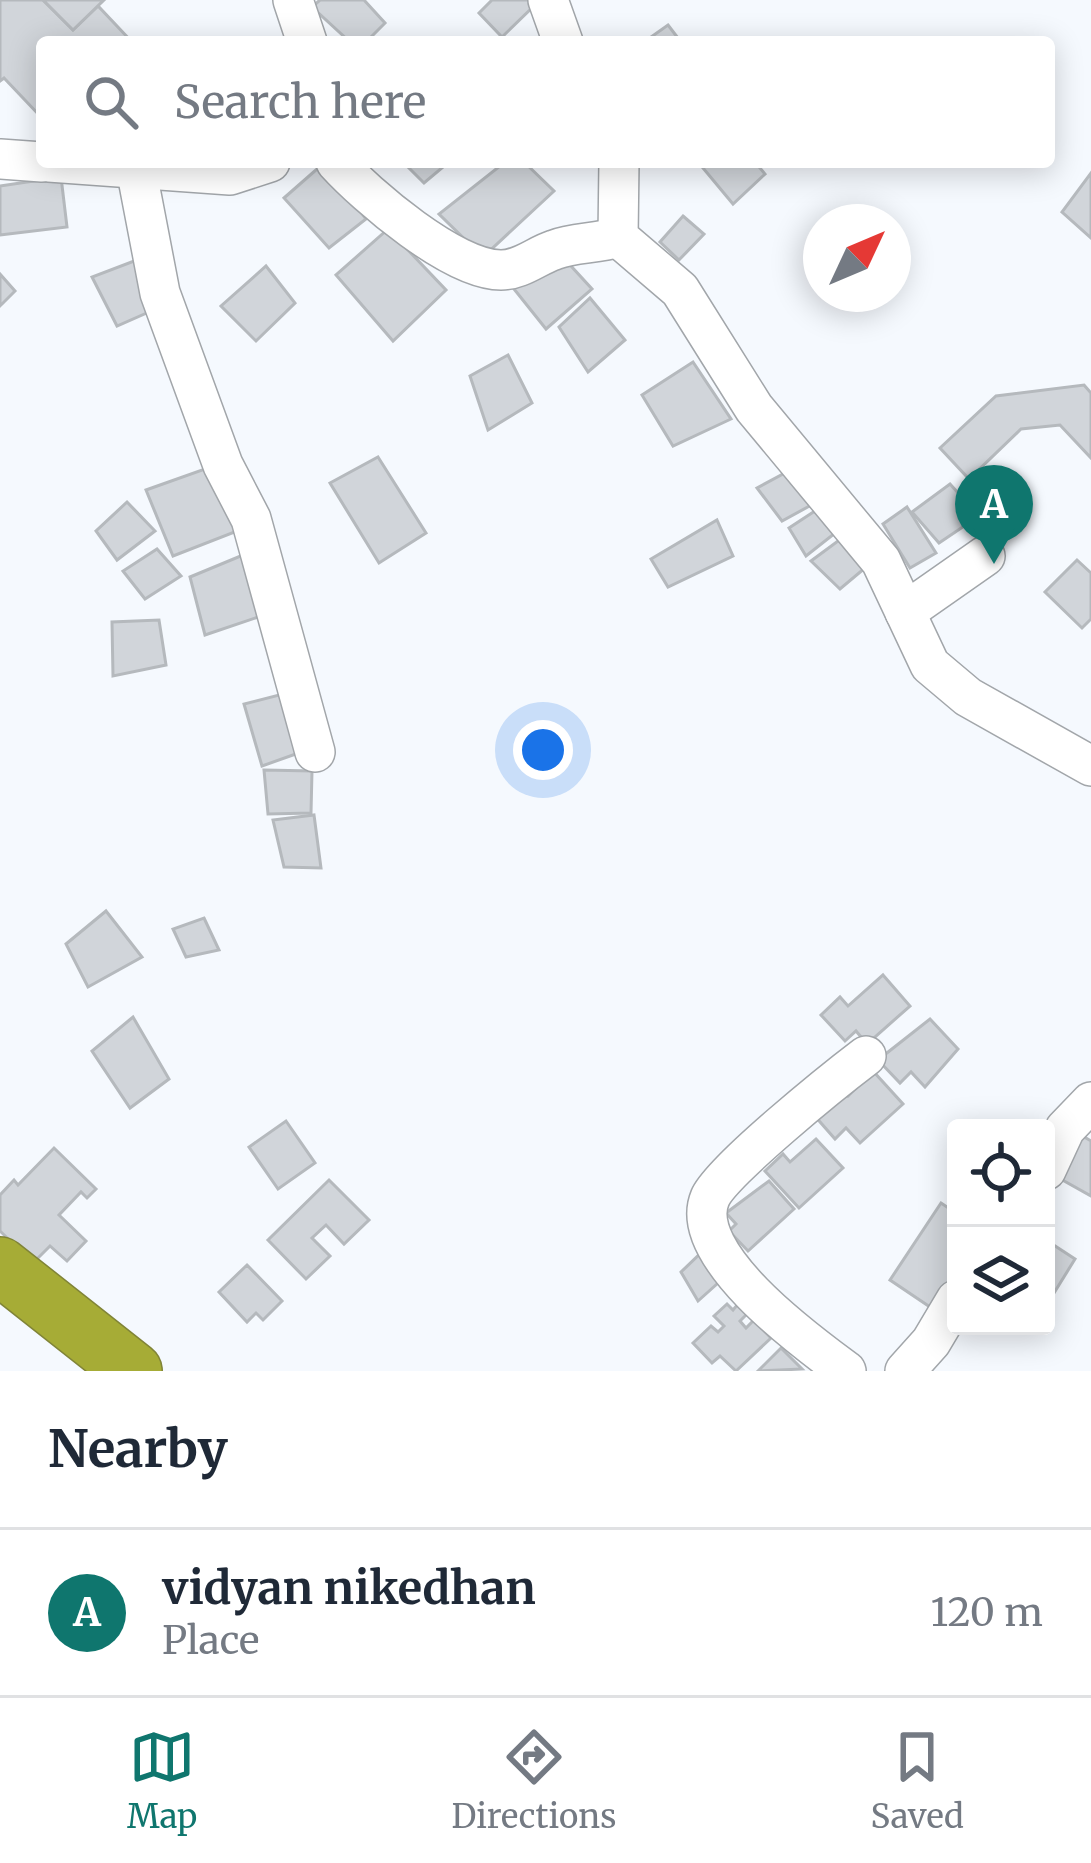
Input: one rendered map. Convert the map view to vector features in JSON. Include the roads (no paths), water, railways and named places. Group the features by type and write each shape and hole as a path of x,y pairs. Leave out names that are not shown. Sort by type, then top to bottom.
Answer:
{"highway":[{"path":"0,1265 133,1371"}],"street":[{"path":"293,0 305,36"},
{"path":"548,0 561,36"},
{"path":"0,158 36,161"},
{"path":"252,168 230,175 136,168 160,293 224,466 251,519 316,752"},
{"path":"342,168 358,187 427,237 486,267 520,267 557,248 592,246 618,237"},
{"path":"618,237 619,168"},
{"path":"618,237 680,290 754,408 880,561 930,664 947,683 1091,766"},
{"path":"905,612 985,556"},
{"path":"846,1371 744,1286 720,1250 708,1208 710,1196 743,1164 866,1056"},
{"path":"1055,1151 1065,1129 1091,1102"},
{"path":"905,1371 932,1342 947,1316"}],"place":[{"name":"vidyan nikedhan","path":"994,564"}]}
